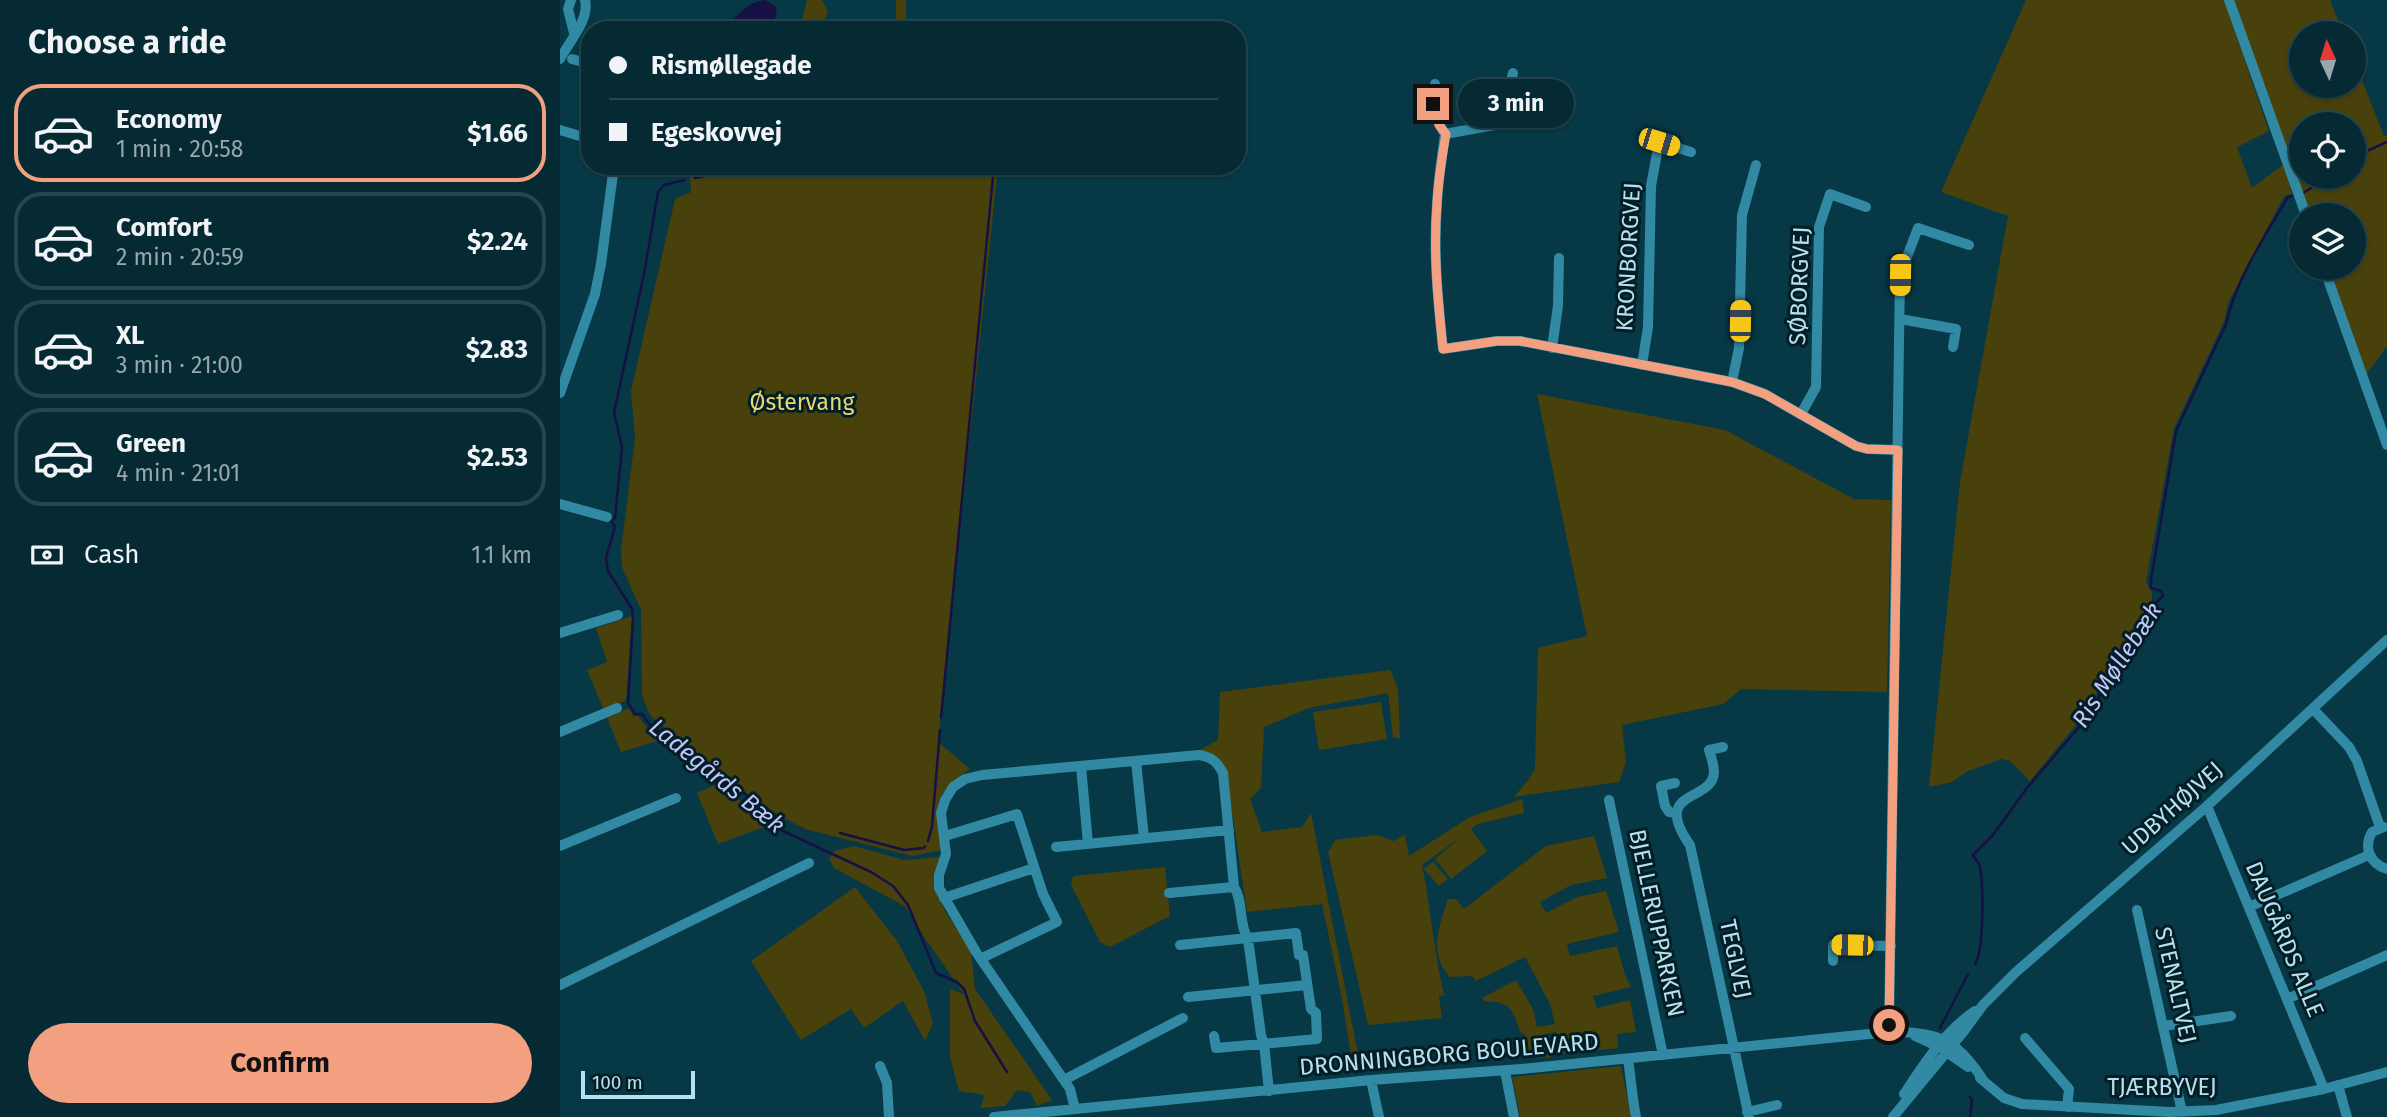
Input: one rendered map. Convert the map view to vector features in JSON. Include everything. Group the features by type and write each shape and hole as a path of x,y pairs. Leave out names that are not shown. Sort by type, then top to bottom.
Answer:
{"street":[{"path":"571,0 568,9 577,29"},
{"path":"560,59 587,6 585,0"},
{"path":"2229,0 2302,203"},
{"path":"577,29 581,29"},
{"path":"572,59 581,62"},
{"path":"1446,134 1500,124 1513,73"},
{"path":"1435,84 1433,104 1439,125 1446,134 1437,202 1437,293 1443,349 1497,341 1520,341 1732,382 1765,394 1856,446 1898,450"},
{"path":"560,130 581,136"},
{"name":"KRONBORGVEJ","path":"1642,365 1648,327 1651,186 1659,142 1691,152"},
{"path":"1732,382 1739,348 1741,215 1756,165"},
{"path":"560,393 595,293 613,175"},
{"name":"SØBORGVEJ","path":"1801,414 1816,387 1819,227 1830,194 1866,207"},
{"path":"1889,1032 1900,275 1918,228 1969,245"},
{"path":"1552,348 1558,306 1559,258"},
{"path":"2327,280 2387,445"},
{"path":"1900,319 1956,329 1952,347"},
{"path":"560,504 607,517"},
{"path":"560,633 618,615"},
{"name":"UDBYHØJVEJ","path":"1891,1117 1907,1088 1946,1046 1966,1017 1983,1005 2016,972 2207,806 2387,640"},
{"path":"560,732 617,708"},
{"path":"2313,709 2349,747 2357,761 2383,827 2372,832 2369,838 2369,855 2379,867 2387,869"},
{"path":"1676,813 1681,804 1710,782 1714,772 1709,750 1723,747"},
{"path":"1075,1110 1070,1089 976,952 939,888 939,875 946,854 941,813 953,787 965,779 982,775 1199,755 1218,763 1223,773 1234,887 1239,895 1244,932 1248,939 1269,1091"},
{"path":"1136,761 1144,838"},
{"path":"1081,766 1088,844"},
{"name":"TEGLVEJ","path":"1675,782 1661,786 1665,806 1669,812 1676,813 1679,830 1690,845 1748,1114"},
{"path":"560,846 676,798"},
{"name":"BJELLERUPPARKEN","path":"1609,800 1663,1055"},
{"name":"DAUGÅRDS ALLE","path":"2207,806 2324,1088"},
{"path":"945,836 1017,814 1034,868 1057,922 982,958"},
{"path":"1056,847 1229,830"},
{"path":"2249,907 2369,855"},
{"path":"560,985 810,863"},
{"path":"944,898 1034,868"},
{"path":"1169,893 1234,887"},
{"name":"STENALTVEJ","path":"2137,909 2182,1112"},
{"path":"1180,945 1296,933 1299,954 1303,955 1311,1009 1316,1013 1317,1039 1216,1048 1214,1036"},
{"path":"1833,961 1833,945 1891,946"},
{"path":"2287,999 2387,956"},
{"path":"1188,997 1307,985"},
{"path":"2164,1026 2231,1016"},
{"path":"1063,1080 1183,1018"},
{"name":"DRONNINGBORG BOULEVARD","path":"994,1117 1075,1110 1113,1112 1371,1080 1505,1071 1889,1032 1907,1032 1946,1046"},
{"path":"2025,1038 2069,1089 2067,1107"},
{"name":"TJÆRBYVEJ","path":"1946,1046 2004,1098 2022,1104 2169,1114 2216,1114 2387,1072"},
{"path":"1628,1059 1636,1117"},
{"path":"880,1066 887,1083 890,1117"},
{"path":"1505,1071 1514,1117"},
{"path":"1371,1080 1379,1117"},
{"path":"2338,1085 2347,1117"},
{"path":"2022,1104 2022,1117"},
{"path":"1748,1114 1777,1105"}],"green space":[{"path":"807,0 822,0 828,11 824,21 801,21"},
{"path":"896,0 906,0 906,21 896,21"},
{"path":"2026,0 2224,0 2269,131 2237,147 2252,188 2284,164 2292,194 2284,196 2228,303 2224,322 2174,428 2146,582 2152,593 2152,600 2079,721 2030,781 2010,761 2001,759 1968,771 1952,782 1929,787 1960,482 2008,216 1941,192"},
{"path":"2234,0 2330,0 2338,21 2289,21 2289,98 2366,98 2366,90 2384,136 2387,135 2387,346 2366,375 2332,280 2366,280 2366,203 2305,203 2300,189 2366,189 2366,112 2289,112 2289,158"},
{"name":"Østervang","path":"690,175 997,175 938,742 970,769 948,787 938,804 943,850 912,856 805,829 768,809 697,755 650,715 642,696 641,610 622,567 621,550 635,438 631,391 675,199 691,192"},
{"path":"1537,394 1725,430 1854,499 1891,500 1887,692 1741,689 1723,704 1622,725 1626,762 1619,782 1514,797 1535,768 1538,648 1587,636"},
{"path":"632,616 626,701 603,708 587,670 607,662 596,628"},
{"path":"1390,670 1398,688 1400,739 1393,737 1388,693 1309,708 1264,727 1261,788 1250,799 1262,832 1302,827 1311,813 1358,1054 1351,1055 1322,904 1247,912 1226,771 1198,751 1218,740 1220,692"},
{"path":"1381,702 1387,739 1319,750 1313,712"},
{"path":"629,708 633,716 638,716 657,741 621,752 607,718"},
{"path":"718,784 760,816 764,827 718,844 697,793"},
{"path":"1522,799 1524,813 1478,824 1471,829 1487,851 1451,879 1435,859 1461,837 1422,865 1444,995 1439,996 1442,1018 1368,1025 1328,852 1335,840 1377,835 1394,841 1405,835 1409,856 1470,817"},
{"path":"1594,836 1607,878 1571,885 1540,902 1546,913 1577,897 1606,891 1619,932 1567,944 1570,956 1617,946 1631,987 1593,996 1597,1008 1630,1000 1636,1032 1617,1034 1618,1048 1563,1054 1556,1032 1546,1034 1551,1057 1538,1058 1529,1054 1525,1034 1520,1032 1509,1008 1482,998 1516,980 1533,1009 1537,1027 1555,1024 1550,1004 1525,957 1476,981 1472,976 1450,977 1439,958 1439,929 1448,899 1456,899 1464,909 1546,846"},
{"path":"854,846 904,860 942,857 935,886 946,913 971,950 975,989 1052,1100 1037,1106 1030,1092 1017,1090 1005,1106 980,1108 985,1095 959,1091 950,1057 950,989 964,994 906,907 834,868 829,859 834,851"},
{"path":"1433,862 1448,879 1439,886 1424,869"},
{"path":"1165,867 1170,916 1110,947 1100,942 1071,885 1073,876"},
{"path":"855,887 897,941 924,991 933,1023 925,1041 903,1001 864,1028 851,1009 801,1040 751,961"},
{"path":"1621,1066 1631,1117 1520,1117 1512,1077"}],"shaded area":[{"path":"765,0 776,7 773,21 732,21 747,7"}],"waterway":[{"name":"Ris Møllebæk","path":"2366,154 2387,142"},
{"path":"695,175 695,178 710,175"},
{"path":"941,718 993,175"},
{"name":"Ladegårds Bæk","path":"684,180 664,185 658,192 645,269 614,413 622,447 615,518 611,520 615,527 606,558 608,571 632,609 628,703 635,714 642,714 651,726 769,811 768,824 871,872 893,886 908,905 936,973 957,982 964,989 975,1021 1007,1072"},
{"name":"Ris Møllebæk","path":"2303,193 2310,189"},
{"name":"Ris Møllebæk","path":"1975,964 1982,931 1982,899 1981,872 1973,855 1993,835 2027,788 2078,728 2124,659 2152,607 2163,596 2161,591 2151,588 2151,580 2176,431 2226,324 2244,274 2288,197 2292,196"},
{"path":"928,841 932,826 940,730"},
{"path":"840,833 904,850 925,846"},
{"name":"Ris Møllebæk","path":"1940,1028 1968,974"},
{"name":"Ris Møllebæk","path":"1970,1097 1970,1117"}],"route":[{"path":"1433,104 1439,125 1446,134 1437,202 1435,248 1443,349 1497,341 1520,341 1732,382 1765,394 1856,446 1898,450 1889,1025"}]}
